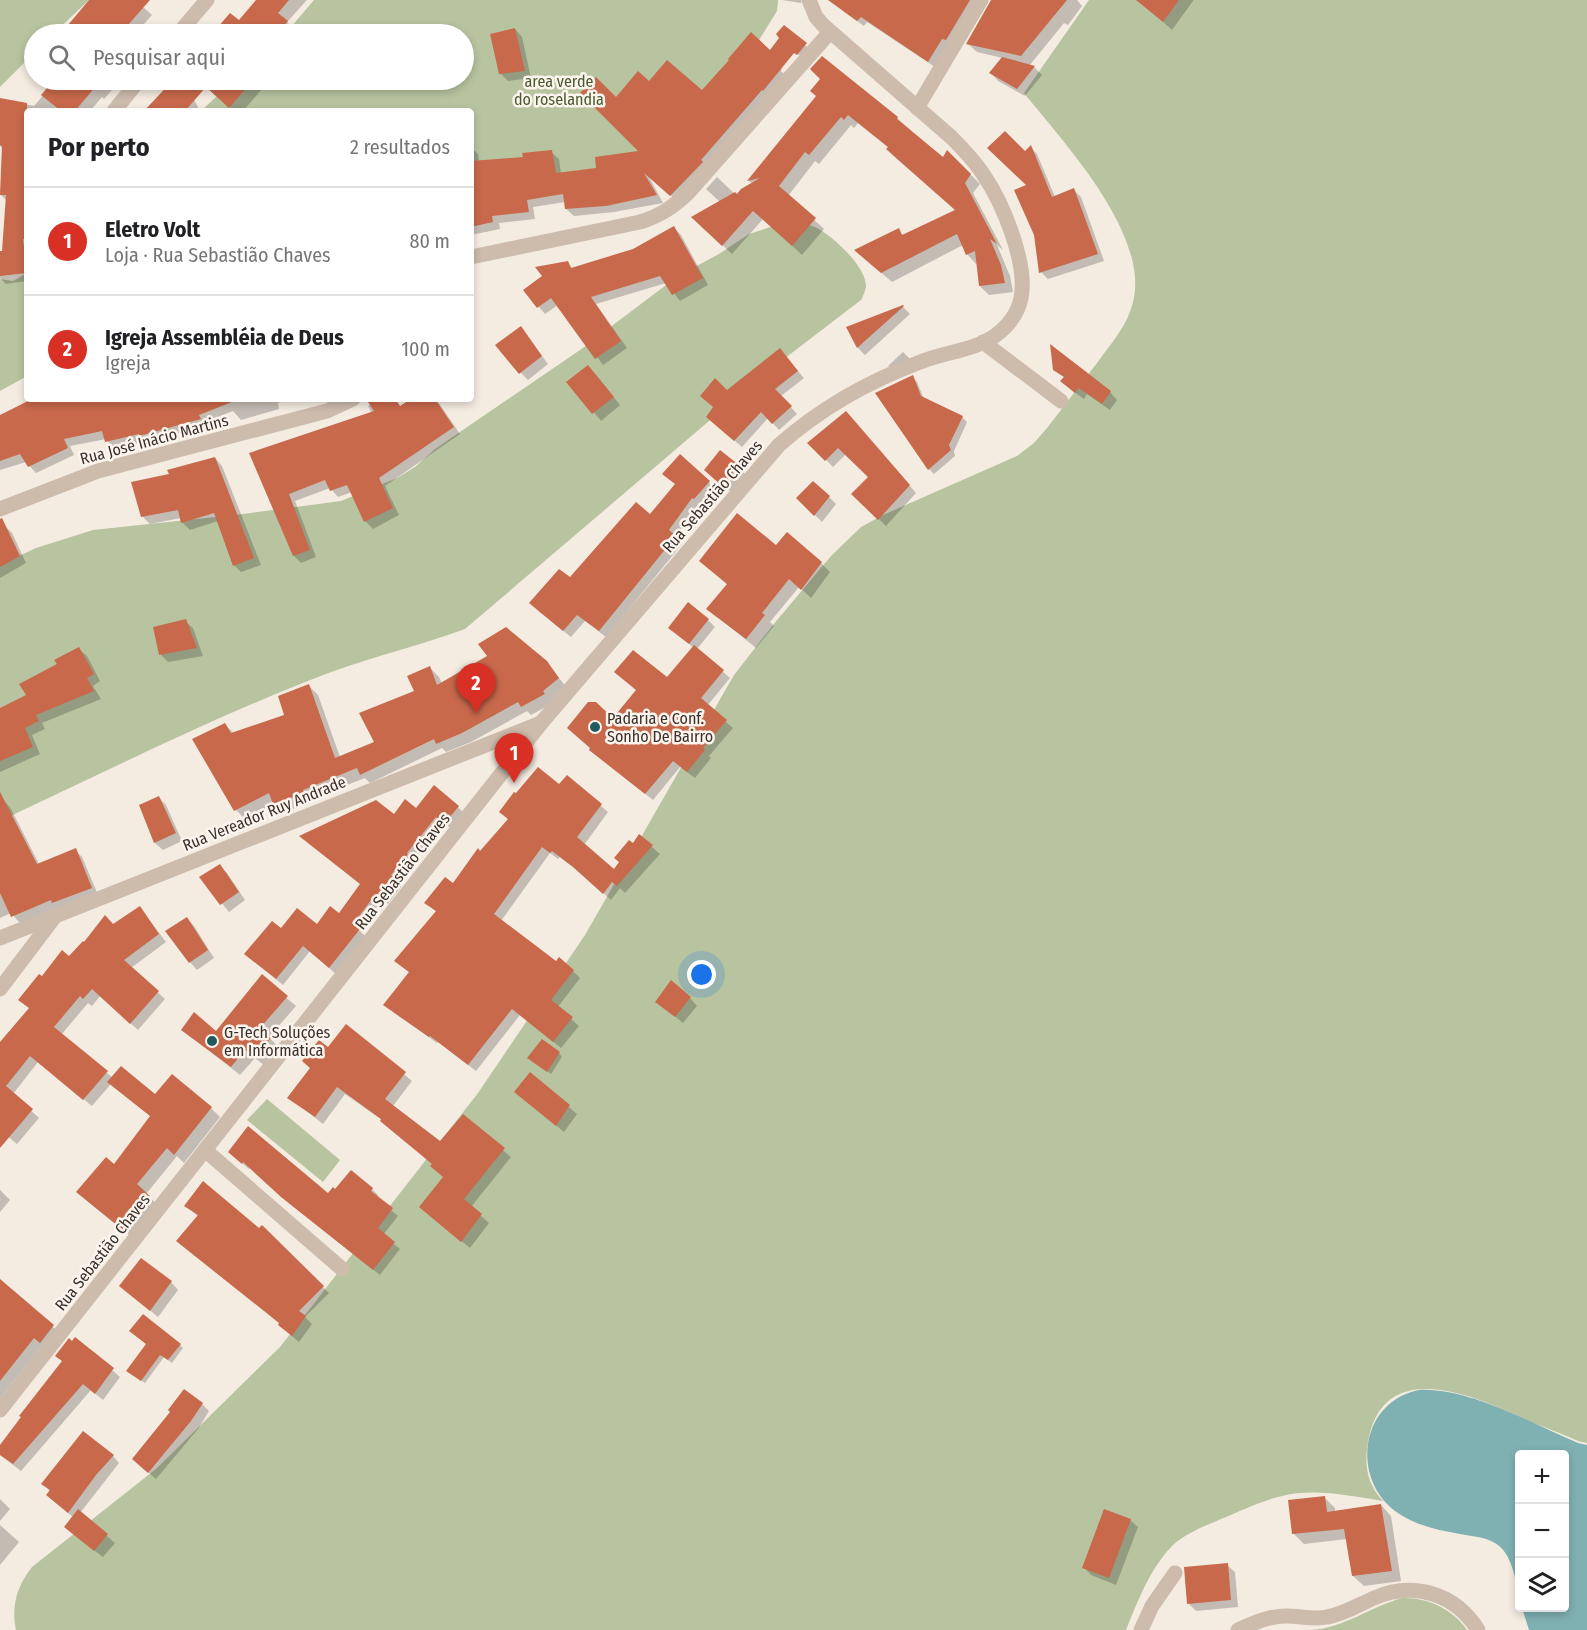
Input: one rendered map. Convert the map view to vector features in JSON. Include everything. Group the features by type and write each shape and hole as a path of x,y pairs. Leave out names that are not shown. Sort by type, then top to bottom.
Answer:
{"street":[{"path":"187,24 207,0"},
{"name":"Rua Sebastião Chaves","path":"0,1410 542,722 779,445 823,411 873,382 934,357 995,336 1017,311 1022,280 1014,238 996,195 984,175 951,137 830,32 816,17 809,0"},
{"path":"917,108 981,0"},
{"path":"474,256 640,222 665,212 688,193 830,32"},
{"path":"116,108 131,90"},
{"path":"983,342 1061,401"},
{"name":"Rua José Inácio Martins","path":"0,509 98,471 327,411 346,402"},
{"name":"Rua Vereador Ruy Andrade","path":"0,938 542,722"},
{"path":"0,989 56,915"},
{"path":"206,1150 342,1269"},
{"path":"1142,1630 1152,1606 1175,1573"},
{"path":"1238,1630 1268,1618 1329,1617 1384,1594 1408,1589 1438,1596 1452,1603 1478,1630"}],"green space":[{"path":"0,0 89,0 64,24 24,24 24,63 0,87"},
{"name":"area verde do roselandia","path":"314,0 778,0 777,11 756,45 669,138 591,174 474,193 474,108 204,108 226,90 474,90 474,24 294,24"},
{"path":"1089,0 1587,0 1587,1443 1463,1395 1438,1390 1415,1390 1395,1396 1379,1412 1367,1446 1366,1463 1369,1479 1383,1501 1332,1494 1294,1494 1258,1503 1196,1530 1173,1545 1158,1564 1145,1585 1126,1630 16,1630 14,1613 16,1597 22,1581 32,1567 156,1469 280,1347 478,1093 585,935 734,675 831,556 861,527 883,515 1017,456 1034,443 1120,331 1131,309 1135,282 1130,253 1119,224 1082,165 1024,93"},
{"path":"783,223 815,227 839,244 855,261 865,279 866,287 861,300 763,375 465,629 331,672 247,706 0,821 0,565 36,548 93,530 341,501 397,478 415,467 435,449 580,350 678,276 719,254 749,234"},
{"path":"24,275 24,378 0,391 0,279 13,281"},
{"path":"267,1099 340,1160 323,1182 247,1120"},
{"path":"1402,1598 1421,1600 1439,1606 1454,1616 1467,1630 1311,1630 1335,1625"}],"water":[{"path":"1419,1390 1458,1394 1500,1408 1587,1445 1587,1630 1529,1630 1523,1612 1569,1612 1569,1450 1515,1450 1515,1578 1509,1559 1501,1547 1495,1543 1418,1523 1395,1511 1381,1496 1372,1479 1368,1461 1368,1442 1374,1424 1384,1409 1399,1397"}],"building":[{"path":"89,0 150,0 129,24 69,24"},
{"path":"256,0 289,0 278,13 288,21 285,24 221,24 230,13 239,20"},
{"path":"828,0 970,0 946,40 942,39 928,62 861,17 857,21"},
{"path":"991,0 1067,0 1021,56 966,44"},
{"path":"1136,0 1179,0 1163,22"},
{"path":"784,25 807,43 797,55 794,53 701,160 703,162 670,196 644,173 657,195 606,206 565,209 563,194 527,200 529,212 492,216 493,222 474,226 474,161 523,157 522,153 552,150 556,173 596,168 595,157 638,151 580,93 596,77 616,97 638,71 649,81 667,60 702,90 751,32 770,50 779,38 776,34"},
{"path":"515,28 525,71 499,74 490,34"},
{"path":"822,56 898,117 897,119 943,157 947,150 971,174 965,183 997,244 990,239 1001,265 1005,283 979,286 975,251 966,255 957,234 881,273 854,250 899,228 902,235 955,210 886,149 888,147 848,115 844,120 841,117 809,155 805,152 779,186 816,218 792,246 753,211 722,246 691,217 735,192 737,194 741,189 760,178 747,181 816,96 810,91 820,79 810,69"},
{"path":"1002,57 1035,66 1017,89 989,73"},
{"path":"45,90 93,90 78,108 57,108 41,95"},
{"path":"164,90 203,90 188,108 147,108"},
{"path":"209,90 244,90 229,108"},
{"path":"0,98 27,103 27,108 24,108 24,273 0,276 0,251 2,251 6,195 0,195 2,146 0,145"},
{"path":"1005,131 1025,151 1031,145 1052,197 1074,188 1098,254 1039,273 1034,235 1014,190 1026,185 987,148"},
{"path":"674,226 703,278 672,295 660,276 591,297 621,341 595,359 551,298 537,308 523,290 542,276 535,267 568,261 571,268 633,249"},
{"path":"904,306 857,348 846,327"},
{"path":"521,326 542,356 519,374 495,345"},
{"path":"1050,344 1111,391 1102,404 1079,388 1075,393 1060,381 1064,377 1053,370"},
{"path":"780,348 798,371 775,389 792,406 772,424 761,412 734,441 706,417 713,407 700,396 715,378 727,390"},
{"path":"588,365 614,397 592,414 566,382"},
{"path":"913,375 921,396 963,416 949,445 951,450 928,470 875,393"},
{"path":"26,402 232,402 199,415 201,419 139,436 139,434 105,442 102,431 64,439 68,448 28,467 20,454 0,461 0,415"},
{"path":"368,402 397,402 400,406 406,402 437,402 454,427 379,478 393,508 364,522 347,485 330,491 325,480 289,494 310,550 293,556 249,453 374,411"},
{"path":"846,411 910,485 878,520 851,494 868,477 838,448 825,461 807,443"},
{"path":"720,450 739,465 722,486 704,470"},
{"path":"680,454 710,481 694,499 692,498 669,530 676,536 599,631 577,615 563,631 529,603 559,569 570,577 636,502 650,514 675,484 662,474"},
{"path":"215,457 254,558 233,566 214,513 181,523 178,510 141,517 131,482 169,474 167,470"},
{"path":"813,481 830,496 814,516 796,498"},
{"path":"737,513 776,545 787,532 822,562 801,590 789,579 762,613 765,615 746,639 706,609 727,584 699,561"},
{"path":"2,518 20,556 0,567 0,519"},
{"path":"688,602 709,619 689,644 668,628"},
{"path":"186,619 197,648 159,655 153,627"},
{"path":"506,627 547,661 559,678 543,691 545,694 521,707 518,702 462,733 436,744 434,739 360,775 357,768 303,790 304,793 273,804 269,793 234,811 192,739 225,723 231,733 284,715 278,696 309,684 335,758 374,742 359,713 414,691 407,676 430,666 437,685 487,656 478,644"},
{"path":"694,645 724,670 701,698 727,720 703,748 705,750 687,772 673,761 645,794 589,750 590,748 567,728 588,702 596,702 613,718 636,690 614,672 633,650 667,677"},
{"path":"79,647 94,674 87,678 94,691 36,715 39,721 25,728 33,747 0,761 0,708 26,695 19,684 57,664 54,660"},
{"path":"538,767 559,784 567,775 602,804 577,837 614,869 619,862 614,858 629,840 633,843 639,834 653,845 617,886 612,882 603,894 573,867 552,851 550,853 542,847 494,914 556,961 559,957 574,970 551,1000 573,1017 553,1042 512,1009 468,1065 383,1005 409,972 394,961 436,911 424,903 445,877 453,883 478,848 480,851 508,819 499,812"},
{"path":"434,785 459,806 445,823 436,817 407,853 391,875 396,879 381,899 375,895 353,924 360,929 329,968 303,946 276,979 244,954 272,921 281,928 297,908 317,924 330,906 339,913 360,884 299,836 376,800 394,814 405,799 416,808"},
{"path":"0,792 37,864 76,848 92,888 52,903 51,900 11,917 0,893"},
{"path":"159,796 176,833 154,843 139,805"},
{"path":"220,864 239,892 220,905 199,877"},
{"path":"140,906 159,934 124,960 159,991 130,1024 92,989 83,999 80,996 54,1027 108,1071 83,1100 30,1056 6,1086 33,1109 0,1148 0,1042 29,1008 18,1000 39,974 42,976 62,950 69,956 84,942 105,915 113,924"},
{"path":"187,917 208,950 189,963 165,931"},
{"path":"262,974 288,996 260,1028 271,1038 255,1058 245,1050 231,1067 181,1030 194,1012 216,1031"},
{"path":"671,980 691,997 675,1017 655,1002"},
{"path":"346,1024 406,1072 385,1099 440,1141 463,1114 505,1148 464,1199 482,1214 461,1242 419,1207 443,1177 430,1166 432,1164 380,1121 381,1119 337,1087 315,1117 287,1098 310,1068 302,1061 319,1040 328,1047"},
{"path":"542,1039 560,1052 547,1072 527,1058"},
{"path":"121,1066 155,1094 172,1074 212,1107 174,1155 167,1148 137,1184 150,1196 123,1230 76,1192 106,1157 114,1164 150,1116 107,1082"},
{"path":"530,1072 570,1105 556,1126 514,1092"},
{"path":"248,1126 328,1193 333,1187 335,1189 351,1170 373,1188 371,1191 393,1208 378,1228 395,1242 373,1270 228,1152"},
{"path":"203,1181 259,1228 262,1225 324,1286 299,1311 306,1316 292,1336 278,1325 279,1323 176,1241 198,1215 184,1206"},
{"path":"141,1258 172,1281 150,1311 119,1286"},
{"path":"0,1279 54,1325 40,1343 34,1338 0,1381"},
{"path":"143,1314 181,1344 168,1360 160,1355 141,1381 126,1371 146,1344 129,1331"},
{"path":"75,1337 114,1368 95,1394 83,1384 13,1464 0,1455 0,1445 21,1417 19,1416 62,1361 55,1356 69,1338 72,1341"},
{"path":"184,1389 203,1403 148,1473 132,1459 170,1412 168,1410"},
{"path":"83,1431 114,1455 68,1513 46,1495 50,1490 41,1484"},
{"path":"1325,1496 1327,1512 1381,1504 1392,1571 1352,1576 1344,1529 1292,1534 1288,1500"},
{"path":"78,1509 108,1534 94,1551 64,1527"},
{"path":"1104,1509 1131,1519 1109,1578 1082,1568"},
{"path":"1228,1563 1231,1600 1187,1604 1184,1567"}],"place":[{"name":"Igreja Assembléia de Deus","path":"476,713"},
{"name":"Padaria e Conf. Sonho De Bairro","path":"595,727"},
{"name":"Eletro Volt","path":"514,783"},
{"name":"G-Tech Soluções em Informática","path":"212,1041"}]}
